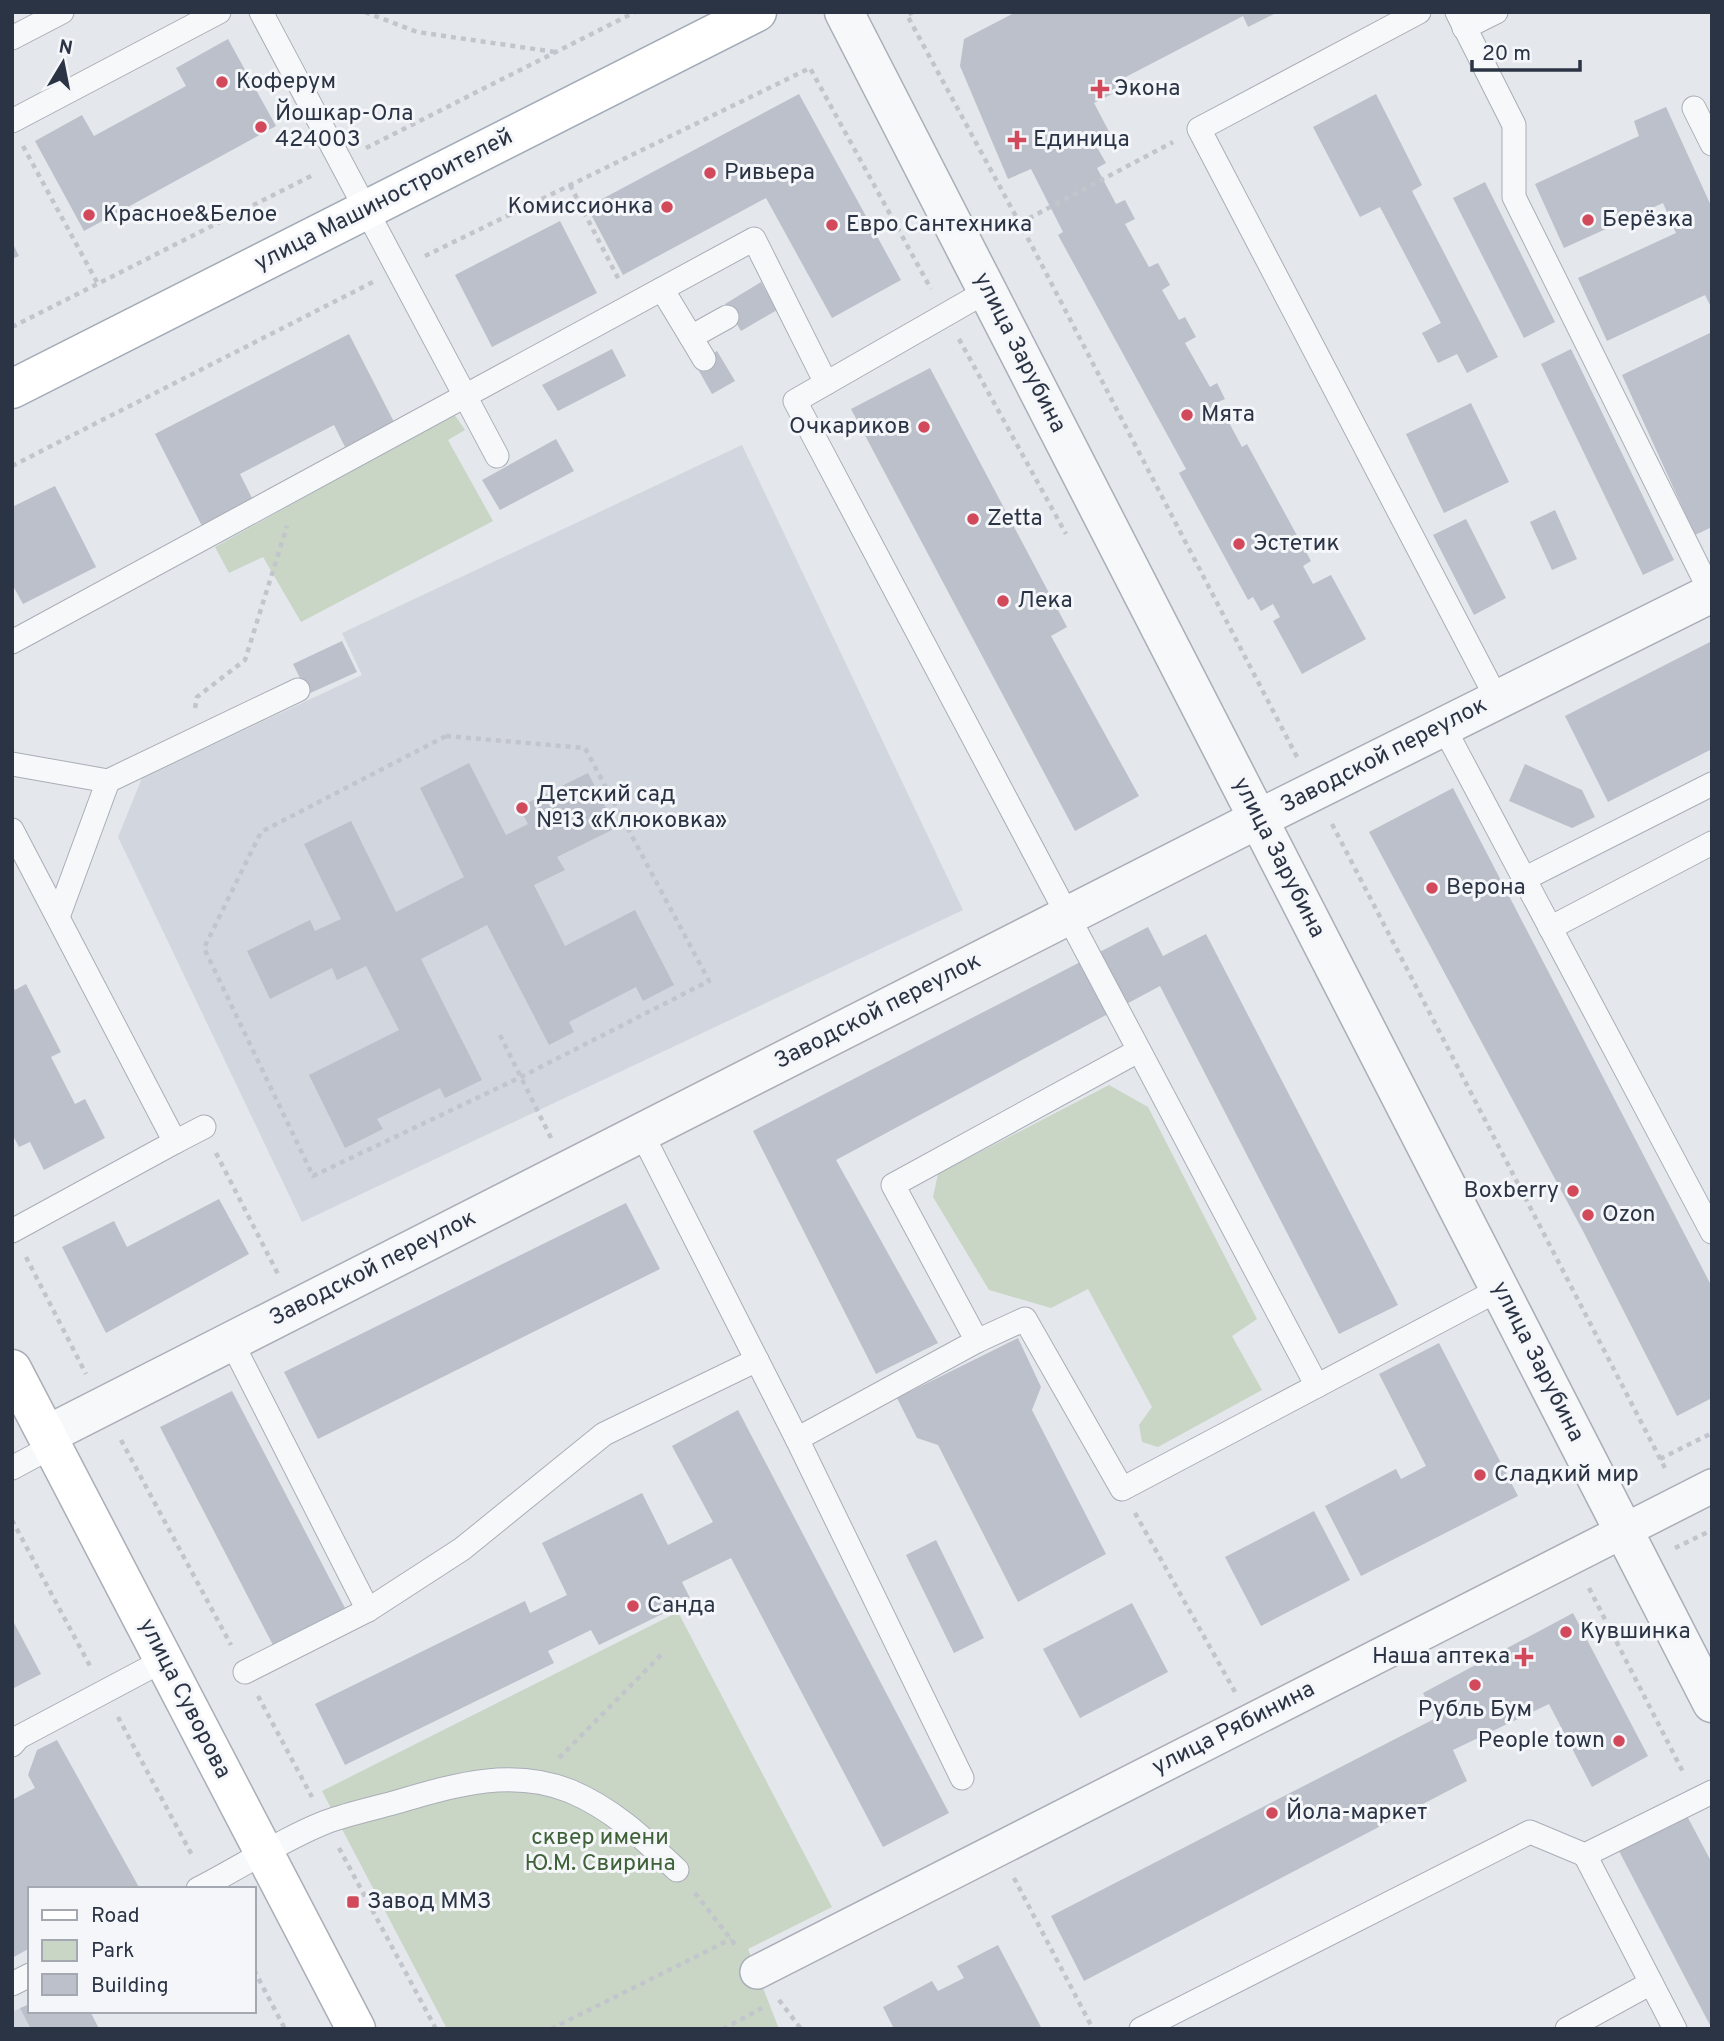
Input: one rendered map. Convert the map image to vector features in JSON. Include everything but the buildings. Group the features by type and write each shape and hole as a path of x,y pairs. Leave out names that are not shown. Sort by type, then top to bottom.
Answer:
{"main road":[{"name":"улица Машиностроителей","path":"12,389 757,12"},
{"name":"улица Суворова","path":"16,1388 50,1440 356,2029"}],"street":[{"name":"улица Зарубина","path":"844,12 1712,1703"},
{"name":"Заводской переулок","path":"50,1440 103,1406 231,1340 1258,819 1711,593"},
{"name":"улица Рябинина","path":"757,1972 1712,1486"}],"lane":[{"path":"12,38 62,12"},
{"path":"16,131 219,12"},
{"path":"1419,12 1199,129 1497,699"},
{"path":"1496,12 1460,20 1514,125 1514,197 1711,593"},
{"path":"265,14 497,456"},
{"path":"1694,108 1712,144"},
{"path":"12,642 754,239 826,383"},
{"path":"662,289 704,359"},
{"path":"987,291 795,401 1317,1386"},
{"path":"691,337 727,317"},
{"path":"12,764 108,781 298,690"},
{"path":"1443,726 1712,1232"},
{"path":"58,917 108,781"},
{"path":"1524,879 1712,784"},
{"path":"12,830 174,1142"},
{"path":"1550,928 1712,843"},
{"path":"977,1341 893,1185 1138,1051"},
{"path":"12,1231 204,1127"},
{"path":"641,1132 797,1439 962,1778"},
{"path":"797,1439 977,1341 1025,1319 1122,1489 1500,1289"},
{"path":"231,1340 368,1610"},
{"path":"245,1672 368,1610 462,1549 604,1434 757,1360"},
{"path":"12,1468 50,1440"},
{"path":"12,1745 19,1737 164,1660"},
{"path":"202,1887 325,1822 469,1782 536,1781 570,1791 607,1810 637,1832 677,1870"},
{"path":"1585,1855 1704,1796"},
{"path":"1141,2029 1530,1832 1585,1855 1675,2029"},
{"path":"12,1984 28,1976"},
{"path":"1567,2029 1651,1983"}],"path":[{"path":"365,12 417,32 556,52"},
{"path":"1020,223 1199,129"},
{"path":"16,131 97,284"},
{"path":"570,185 632,305"},
{"path":"189,742 197,697 245,660 300,485"},
{"path":"446,736 585,748 709,981 521,1077 313,1176 204,948 261,832 446,736"},
{"path":"500,1035 567,1170"},
{"path":"204,1127 295,1308"},
{"path":"25,1256 436,2029"},
{"path":"1660,1459 1712,1433"},
{"path":"1122,1489 1251,1720"},
{"path":"1675,1548 1712,1530"},
{"path":"1573,1556 1704,1796"},
{"path":"536,1781 662,1655"},
{"path":"999,1849 1093,2029"},
{"path":"551,2029 731,1939"},
{"path":"256,1974 285,2029"},
{"path":"723,2029 779,2000"}],"shaded area":[{"name":"Детский сад №13 «Клюковка»","path":"742,445 963,910 302,1222 118,837 142,778 362,675 342,633"},
{"path":"28,2005 28,2013 91,2013 99,2029 12,2029 12,2012"}],"green space":[{"path":"454,414 465,430 448,440 493,521 301,622 263,557 229,573 215,547"},
{"path":"1109,1085 1148,1107 1257,1319 1232,1336 1262,1390 1158,1447 1142,1442 1139,1425 1152,1407 1088,1289 1051,1308 989,1290 933,1197 938,1174"},
{"name":"сквер имени Ю.М. Свирина","path":"678,1612 832,1907 748,1949 779,2029 447,2029 322,1791"}],"place":[{"name":"Коферум","path":"222,82"},
{"name":"Экона","path":"1100,89"},
{"name":"Йошкар-Ола 424003","path":"261,127"},
{"name":"Единица","path":"1017,140"},
{"name":"Ривьера","path":"710,173"},
{"name":"Комиссионка","path":"667,207"},
{"name":"Красное&Белое","path":"89,215"},
{"name":"Берёзка","path":"1588,220"},
{"name":"Евро Сантехника","path":"832,225"},
{"name":"Мята","path":"1187,415"},
{"name":"Очкариков","path":"924,427"},
{"name":"Zetta","path":"973,519"},
{"name":"Эстетик","path":"1239,544"},
{"name":"Лека","path":"1003,601"},
{"name":"Детский сад №13 «Клюковка»","path":"522,808"},
{"name":"Верона","path":"1432,888"},
{"name":"Boxberry","path":"1573,1191"},
{"name":"Ozon","path":"1588,1215"},
{"name":"Сладкий мир","path":"1480,1475"},
{"name":"Санда","path":"633,1606"},
{"name":"Кувшинка","path":"1566,1632"},
{"name":"Наша аптека","path":"1524,1657"},
{"name":"Рубль Бум","path":"1475,1685"},
{"name":"People town","path":"1619,1741"},
{"name":"Йола-маркет","path":"1272,1813"},
{"name":"Завод ММЗ","path":"353,1902"}]}
